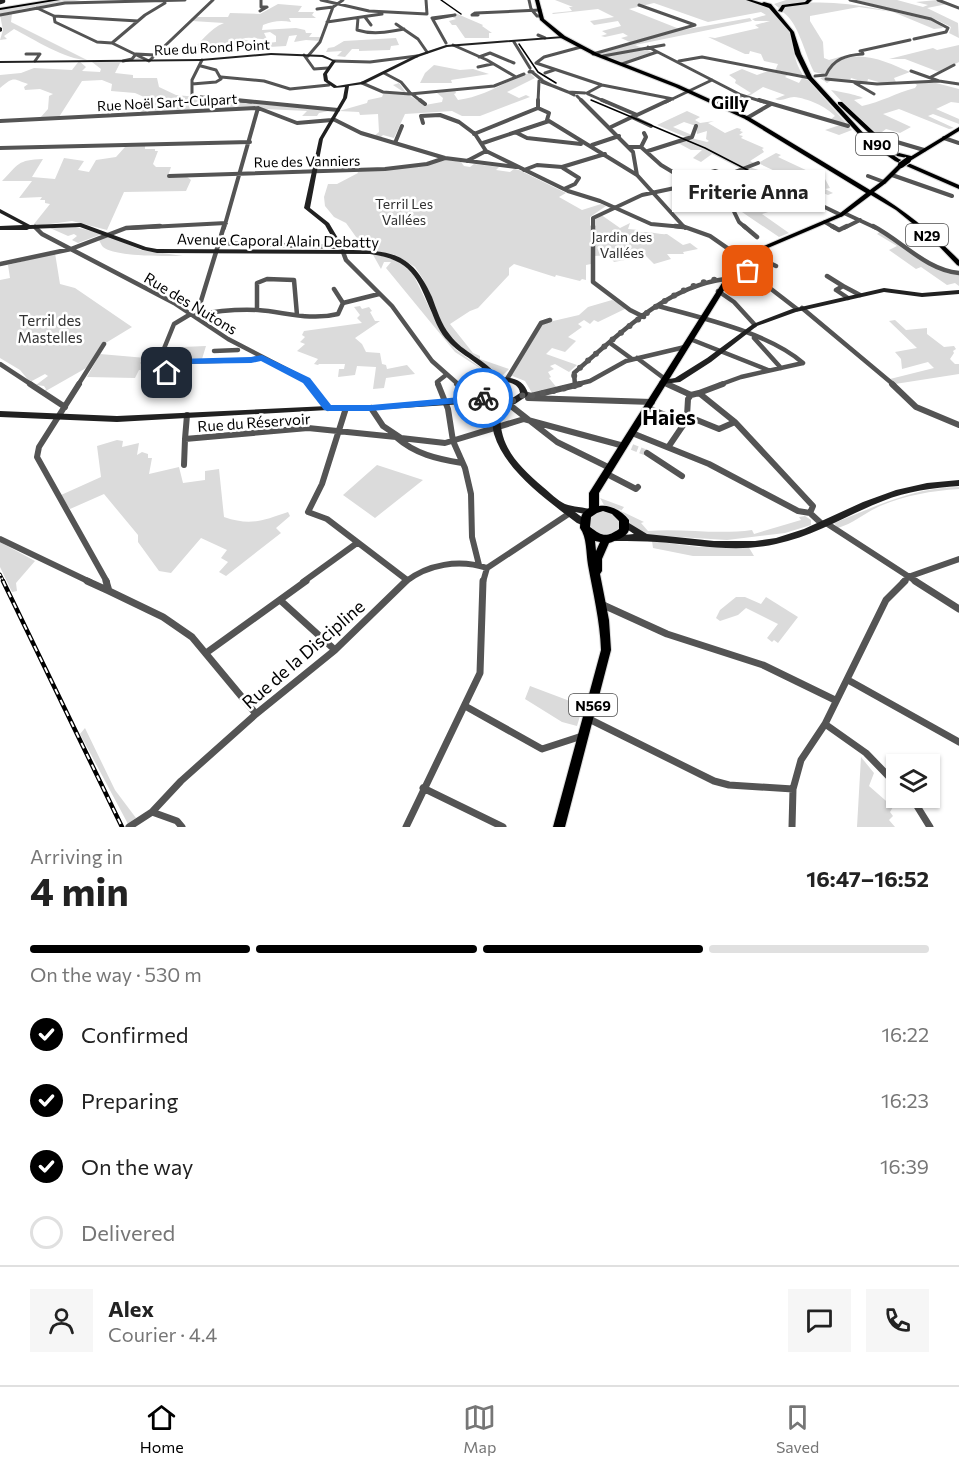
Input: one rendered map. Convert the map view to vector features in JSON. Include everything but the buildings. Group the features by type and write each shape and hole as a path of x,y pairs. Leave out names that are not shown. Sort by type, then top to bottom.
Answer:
{"highway":[{"path":"2,1 15,0"},
{"path":"2,1 29,0"},
{"path":"0,9 58,0"},
{"path":"748,0 774,4"},
{"name":"N90","path":"757,0 774,4 796,30 802,52 813,77"},
{"path":"780,11 782,6 806,3 810,0"},
{"name":"N90","path":"774,4 792,32 798,54 813,77 864,137 886,154 924,173 959,185"},
{"path":"831,98 848,126 872,149 901,165 959,185"},
{"path":"831,98 872,135 899,154 959,185"}],"main road":[{"name":"N29","path":"537,0 540,13 546,23 562,36 614,62 690,92 747,118 891,206 931,238 959,265"},
{"path":"334,61 325,76 328,85 347,87 362,83 417,56 446,45 513,42 562,36"},
{"name":"N29","path":"594,53 614,62"},
{"name":"Rue du Rond Point","path":"0,61 202,60 272,54 323,57 334,61"},
{"path":"341,250 327,224 307,208 321,139 345,98 347,87"},
{"path":"586,528 592,511 593,496 627,446 725,279 736,265 750,254 842,214 884,182 910,158 959,129"},
{"path":"0,211 27,225 27,228"},
{"path":"16,228 18,220"},
{"name":"Avenue Caporal Alain Debatty","path":"0,228 72,224 90,227 138,247 157,251 341,250 384,254 407,264 414,271 446,335 459,350 494,374 497,381"},
{"path":"664,381 677,380 722,351 755,325 800,309 884,290 922,296 959,292"},
{"path":"0,414 111,419 328,408 371,408 500,400 523,395 521,384 507,379 497,381 490,386 500,400 498,427 504,450 524,477 586,528 611,538 648,538 714,546 778,540 894,494 916,488 959,483"},
{"path":"598,488 600,503 618,513 624,523 648,538"},
{"path":"559,504 573,510 610,509"},
{"name":"N569","path":"596,580 597,559 611,538 624,531 624,523"},
{"name":"N569","path":"559,827 606,650 601,604 586,528"}],"street":[{"path":"0,15 66,3 184,0"},
{"path":"55,22 99,42 112,43 149,61 213,0"},
{"path":"260,11 267,7 261,7 261,0"},
{"path":"321,0 369,11 427,14 432,18 446,45"},
{"path":"317,9 333,7 344,0"},
{"path":"426,0 427,14"},
{"path":"529,0 537,16 540,13"},
{"path":"679,61 702,57 813,77 826,75 832,62 854,54 864,54 862,51 948,31 948,28 931,19 850,0"},
{"path":"938,0 959,8"},
{"path":"112,43 166,2"},
{"path":"41,10 66,3"},
{"path":"594,53 695,25 639,5"},
{"path":"35,7 54,16 138,21"},
{"path":"328,68 314,69 306,56 320,42 333,7"},
{"path":"476,13 532,10 540,13"},
{"path":"327,22 391,12"},
{"path":"339,14 345,20"},
{"path":"449,14 455,15 432,18 449,14"},
{"path":"54,16 55,22"},
{"path":"55,22 67,17"},
{"path":"365,17 370,25"},
{"path":"358,18 357,30 364,33 405,29"},
{"path":"396,24 418,39 427,52"},
{"path":"538,36 545,38"},
{"path":"99,42 117,39"},
{"path":"513,42 530,71 541,82 577,95 611,127 636,157 637,175"},
{"path":"603,56 664,45"},
{"path":"456,46 516,77"},
{"path":"581,47 536,61 538,65 602,85 673,99"},
{"path":"648,47 743,95 848,126"},
{"path":"622,64 657,52"},
{"path":"479,57 490,53 514,63"},
{"path":"26,54 40,54 35,61"},
{"path":"136,54 155,55"},
{"path":"122,61 132,59 136,54"},
{"name":"Rue du Rond Point","path":"334,61 370,62 417,56"},
{"path":"202,60 201,66 195,72 192,96 338,110"},
{"path":"478,67 492,64"},
{"path":"931,77 954,64"},
{"path":"201,66 214,70 221,77 264,81 290,89 328,85"},
{"path":"545,73 554,70"},
{"path":"362,83 388,92 412,94 497,86 530,71"},
{"path":"911,71 939,81"},
{"path":"384,73 401,82 424,104"},
{"path":"192,84 216,82 221,77"},
{"path":"586,93 637,115 712,80"},
{"path":"826,80 877,84 939,81 959,84"},
{"path":"538,108 541,82"},
{"path":"854,82 874,93"},
{"path":"324,92 328,85"},
{"path":"577,95 602,85"},
{"path":"717,104 743,95"},
{"path":"730,110 732,104 743,95"},
{"path":"298,98 301,106"},
{"path":"747,118 771,104"},
{"path":"193,316 241,173 258,108"},
{"name":"Rue Noël Sart-Culpart","path":"0,121 258,108 297,123 333,120"},
{"path":"474,134 538,108 549,113 547,120 549,122 583,144"},
{"path":"423,123 421,116 441,113 474,134 483,143 486,151 517,167 564,189 651,224 683,227 710,236 743,259"},
{"path":"611,127 632,117 651,126"},
{"path":"333,120 361,133 445,158 517,167"},
{"path":"483,143 549,122"},
{"path":"395,143 402,126"},
{"path":"648,152 692,136 695,134 696,126"},
{"path":"517,133 527,138 592,145 619,136"},
{"path":"641,147 646,137 644,134"},
{"path":"872,135 924,150"},
{"path":"944,138 959,143"},
{"path":"0,148 250,142"},
{"path":"592,145 637,175 683,227"},
{"path":"629,147 641,147 661,165 692,183"},
{"path":"466,161 486,151"},
{"path":"524,170 537,165 544,168 563,168 605,154"},
{"name":"Rue des Vanniers","path":"169,176 385,169 427,164 445,158"},
{"path":"644,316 593,282 593,218 613,207 653,192 692,183 701,175 711,171 725,175 758,163"},
{"path":"563,168 579,178 575,184 564,189"},
{"path":"711,171 739,222 757,237"},
{"path":"892,175 952,196"},
{"path":"868,176 884,182"},
{"path":"726,195 749,191 767,181 890,235 910,251 944,272 959,273"},
{"path":"825,222 839,230 858,221"},
{"path":"0,264 71,249 135,226 225,223"},
{"name":"Rue des Nutons","path":"35,227 71,249 174,303 246,349 306,381 328,408"},
{"path":"219,243 341,250 346,260 392,306 420,346 446,375 476,393 500,400 557,442 636,489 638,487"},
{"path":"750,254 776,266"},
{"path":"736,265 750,272 800,309 886,378 916,407 959,425"},
{"path":"827,276 860,295"},
{"path":"257,310 257,283 267,279 294,280 297,315"},
{"path":"575,386 574,373 658,306 684,291 714,279 725,279"},
{"path":"843,286 836,290 848,298"},
{"path":"334,289 343,303"},
{"path":"718,291 735,301 743,314 755,325"},
{"path":"343,303 379,294"},
{"path":"164,351 172,325 179,318 257,310 328,317 338,314 343,303"},
{"path":"658,306 745,333 788,350 803,363"},
{"path":"507,379 541,323 550,320"},
{"path":"753,337 781,368"},
{"path":"690,339 770,370"},
{"path":"610,343 664,381 691,395 734,380 803,363"},
{"path":"104,344 36,451 37,457 105,576 109,591"},
{"path":"523,395 531,396 575,386 634,359 685,347"},
{"path":"214,351 246,349"},
{"path":"236,361 238,350"},
{"path":"143,363 236,361 262,357"},
{"path":"159,384 175,362"},
{"path":"0,364 65,407"},
{"path":"406,827 480,673 483,567 472,537 471,494 453,441 446,403 437,382 446,375"},
{"path":"144,382 185,383"},
{"path":"699,393 735,422 813,506 810,513"},
{"path":"523,395 536,400 650,405 719,429 735,422"},
{"path":"669,446 686,419 688,399 691,395"},
{"path":"346,408 322,484 308,512 327,519 407,580"},
{"path":"371,408 396,437 445,443 524,418 627,446"},
{"name":"Rue du Réservoir","path":"184,465 187,415"},
{"name":"Rue du Réservoir","path":"184,439 308,429 339,431 396,437 406,446 433,458 462,463"},
{"path":"632,434 669,446 709,464 798,511 810,513 959,609"},
{"path":"647,453 682,476"},
{"path":"483,567 570,513"},
{"path":"0,539 163,617 192,637 256,714"},
{"path":"206,653 357,543"},
{"path":"792,827 793,789 801,760 825,724 886,600 908,577 959,559"},
{"name":"Rue de la Discipline","path":"129,827 152,812 181,781 256,714 335,650 407,580 445,563 483,567"},
{"path":"280,600 335,650"},
{"path":"601,604 667,634 762,665 835,700"},
{"path":"848,680 959,742"},
{"path":"465,706 542,749 584,735"},
{"path":"589,719 714,781 735,786 793,789"},
{"path":"825,724 866,753 886,774"},
{"path":"423,788 503,827"},
{"path":"918,808 930,827"},
{"path":"152,812 177,821 182,827"}],"green space":[{"path":"64,0 81,0 21,9 12,14 11,22 87,60 69,57 14,29 4,36 7,39 0,40 3,30 0,15 18,10 0,14 0,9"},
{"path":"555,0 755,0 779,17 787,26 803,75 775,71 778,64 764,61 761,54 750,51 749,54 745,54 708,37 715,38 759,28 755,25 770,21 752,19 766,15 761,12 708,22 654,3 629,9 682,30 750,18 752,21 635,45 652,52 623,64 597,52 632,43 621,38 628,36 623,33 601,36 607,34 602,31 621,26 618,21 594,25 590,21 614,17 598,9 553,14 572,11 569,7 573,7"},
{"path":"786,0 810,0 806,3 838,3 871,8 905,14 938,22 943,28 934,29 893,12 859,7 810,16 810,21 823,42 824,58 829,60 843,56 830,67 849,57 859,56 880,60 910,72 894,78 896,82 882,83 868,79 867,83 851,78 850,81 824,79 832,80 827,83 820,78 827,76 830,69 826,75 814,72 796,29 787,15 781,11 786,5 779,8 774,4"},
{"path":"856,0 897,0 923,7 928,5 916,2 937,0 947,4 927,8 958,23 959,38 949,33 951,27 937,20"},
{"path":"278,4 302,6 298,12 314,12 312,15 316,18 289,18 291,22 270,23 263,25 262,30 296,28 312,33 309,37 321,37 319,41 294,42 297,35 289,36 286,46 269,47 268,43 276,42 276,36 270,32 264,33 267,39 242,39 267,46 268,48 258,46 264,51 235,47 229,53 188,53 209,32 224,23 192,21 196,17 228,17 230,13 260,14"},
{"path":"455,13 483,25 492,33 489,33 489,38 465,38 456,25 452,25 449,21 456,19 452,17 456,16"},
{"path":"396,38 399,45 391,46 390,50 359,51 359,49 352,49 345,57 337,56 342,51 326,52 328,48 344,41"},
{"path":"959,45 959,62 939,72 905,59 889,59 933,48 937,50"},
{"path":"139,57 144,59 120,63 115,73 133,75 133,78 157,78 159,87 176,95 334,110 319,113 317,116 302,116 307,111 236,106 225,109 224,105 205,108 205,104 189,106 190,109 186,111 139,113 151,100 135,93 111,91 112,84 102,80 82,81 59,117 40,118 48,109 49,96 53,94 40,89 25,90 24,87 28,84 14,80 0,88 0,75 21,73 34,68 72,70 79,61 86,67 82,71 100,72 101,69 92,62 130,61"},
{"path":"434,65 460,70 473,69 489,74 451,80 452,83 420,83 425,73"},
{"path":"742,69 757,75 768,71 788,75 785,77 799,83 802,78 808,80 852,130 839,135 825,130 843,124 831,119 835,116 827,109 805,99 794,97 775,99 785,95 763,87 749,96 747,95 751,93 735,83 736,80 729,75"},
{"path":"524,74 531,74 535,78 507,92 519,98 526,95 530,97 480,116 462,116 452,111 405,114 394,138 383,135 374,136 379,132 378,114 360,115 359,112 339,111 382,97 384,92 405,93 393,85 399,83 407,94 425,105 442,102 443,98 437,93 455,90 454,94 458,100 492,90"},
{"path":"913,82 932,82 959,89 959,103 951,102 936,109 959,119 959,124 933,114 928,116 954,128 949,129 899,109 883,114 911,127 900,133 886,129 878,135 871,133 831,90 863,98 854,100 862,106 915,88 917,85"},
{"path":"687,111 700,117 695,120 700,123 714,121 708,123 725,133 737,128 741,129 740,131 743,132 739,135 743,136 741,138 764,148 762,149 764,152 750,161 756,164 749,167 774,175 777,172 758,163 776,153 781,155 778,157 825,179 830,188 825,189 833,193 828,195 809,188 812,182 789,177 785,185 764,181 741,191 739,185 743,183 733,175 714,177 711,173 717,172 723,175 741,169 712,154 701,162 693,158 702,150 691,150 678,143 691,138 707,142 709,141 706,139 707,131 697,134 696,126 684,122 673,127 692,135 688,138 657,125"},
{"path":"145,146 145,149 158,151 153,164 156,167 171,167 168,176 186,176 191,180 186,191 124,192 107,230 72,221 35,226 34,224 50,204 45,203 45,200 40,200 42,197 19,198 32,181 2,181 19,164 28,160 43,159 32,177 55,179 64,158 84,161 78,170 89,172 96,160 116,157 125,147"},
{"name":"Terril Les Vallées","path":"446,159 461,162 464,166 470,167 474,164 499,167 496,170 510,172 514,169 519,170 566,193 559,197 582,210 601,204 606,206 590,217 591,264 586,265 586,280 580,281 556,275 555,277 514,264 509,268 509,275 478,308 450,324 473,353 480,356 480,359 509,369 500,378 448,337 436,317 423,279 415,267 399,257 364,248 346,223 334,217 325,206 324,197 328,184 337,184 358,173 357,171 387,170"},
{"path":"758,195 778,209 762,214 789,233 779,237 739,210 735,210 730,199"},
{"name":"Jardin des Vallées","path":"600,214 620,228 630,223 628,229 639,230 638,233 667,234 683,245 690,243 698,249 683,252 684,254 667,254 671,259 654,264 646,256 614,262 608,255 595,256 594,219"},
{"path":"72,226 102,234 78,243 72,240 77,236 74,234 68,236 50,228"},
{"path":"881,231 947,273 959,274 959,286 955,283 947,285 921,267 916,269 889,250 897,246 877,234"},
{"path":"106,235 141,250 183,256 118,253 103,247 98,239"},
{"name":"Terril des Mastelles","path":"55,253 60,284 75,288 132,327 104,344 88,367 44,392 46,389 44,386 36,385 48,376 45,374 30,382 20,370 0,358 0,280 10,278 8,265"},
{"path":"372,253 404,263 413,274 441,332 455,349 492,376 455,352 386,268 391,262 384,262 381,269"},
{"path":"612,300 627,308 598,322 594,320 590,324 584,320 578,324 582,327 568,337 576,341 565,352 552,348 546,354 577,365 569,372 555,364 550,366 554,369 548,372 551,377 549,378 557,388 532,393 525,381 510,375 540,324 579,315 588,307"},
{"path":"360,306 362,309 369,307 375,321 380,321 355,338 366,352 380,353 382,364 386,365 387,369 407,365 415,374 386,378 384,388 373,389 376,367 357,366 355,375 338,377 339,369 344,369 345,364 314,364 318,359 297,351 305,344 300,342 305,337 302,335 304,331 362,323 357,318 360,315 354,307"},
{"path":"895,320 906,330 927,328 927,334 944,347 954,346 956,349 950,359 955,364 959,364 959,374 895,384 890,379 934,368 928,362 902,369 901,359 895,352 917,348 889,321"},
{"path":"206,346 202,359 191,362 188,374 166,376 165,372 139,370 135,378 87,377 100,354 146,358 148,354 175,353 178,357 182,347"},
{"path":"117,440 123,441 122,447 139,443 137,455 142,452 148,454 148,458 152,458 149,474 179,467 183,483 205,480 205,471 219,469 224,517 249,522 288,512 290,516 276,528 281,533 226,576 219,572 228,562 221,558 227,550 201,538 171,573 159,571 138,542 138,535 104,494 70,509 61,495 101,477 97,446"},
{"path":"377,465 423,480 375,518 343,495"},
{"path":"959,487 959,489 919,494 890,502 838,528 834,523 910,494"},
{"path":"600,498 624,507 621,511 604,505"},
{"path":"601,511 612,513 619,520 617,532 601,535 589,527 589,518"},
{"path":"622,511 644,522 641,523 648,531 752,530 754,534 801,520 799,517 805,516 811,520 811,525 785,533 727,540 646,535 631,525"},
{"path":"652,541 699,547 748,546 754,556 693,556 653,548"},
{"path":"0,542 35,561 16,583 17,591 12,592 0,567"},
{"path":"736,597 745,597 761,604 766,597 798,617 778,643 774,640 772,642 767,638 778,624 746,608 738,615 720,621 716,618 720,610"},
{"path":"530,686 583,706 577,726 562,722 525,699"},
{"path":"85,728 115,790 136,818 128,824 80,734"},
{"path":"861,757 874,773 869,786 886,801 886,808 892,808 890,812 893,816 889,820 895,827 857,827"}],"tunnel":[{"path":"632,447 647,453"}],"tram line":[{"path":"441,0 461,14"},
{"path":"519,44 538,72 556,83"},
{"path":"591,100 705,148 763,178"}],"railway":[{"path":"0,574 4,582"},
{"path":"3,581 122,827"}],"way so far":[{"path":"483,398 489,395 498,401 512,402 524,394 531,396 575,386 574,373 658,306 684,291 714,279 725,279 736,265 748,271"}],"place":[{"name":"Friterie Anna","path":"748,271"}],"district":[{"name":"Gilly","path":"730,102"},
{"name":"Haies","path":"669,416"}],"route":[{"path":"167,373 175,362 251,360 262,357 306,381 328,408 371,408 483,398"}]}
